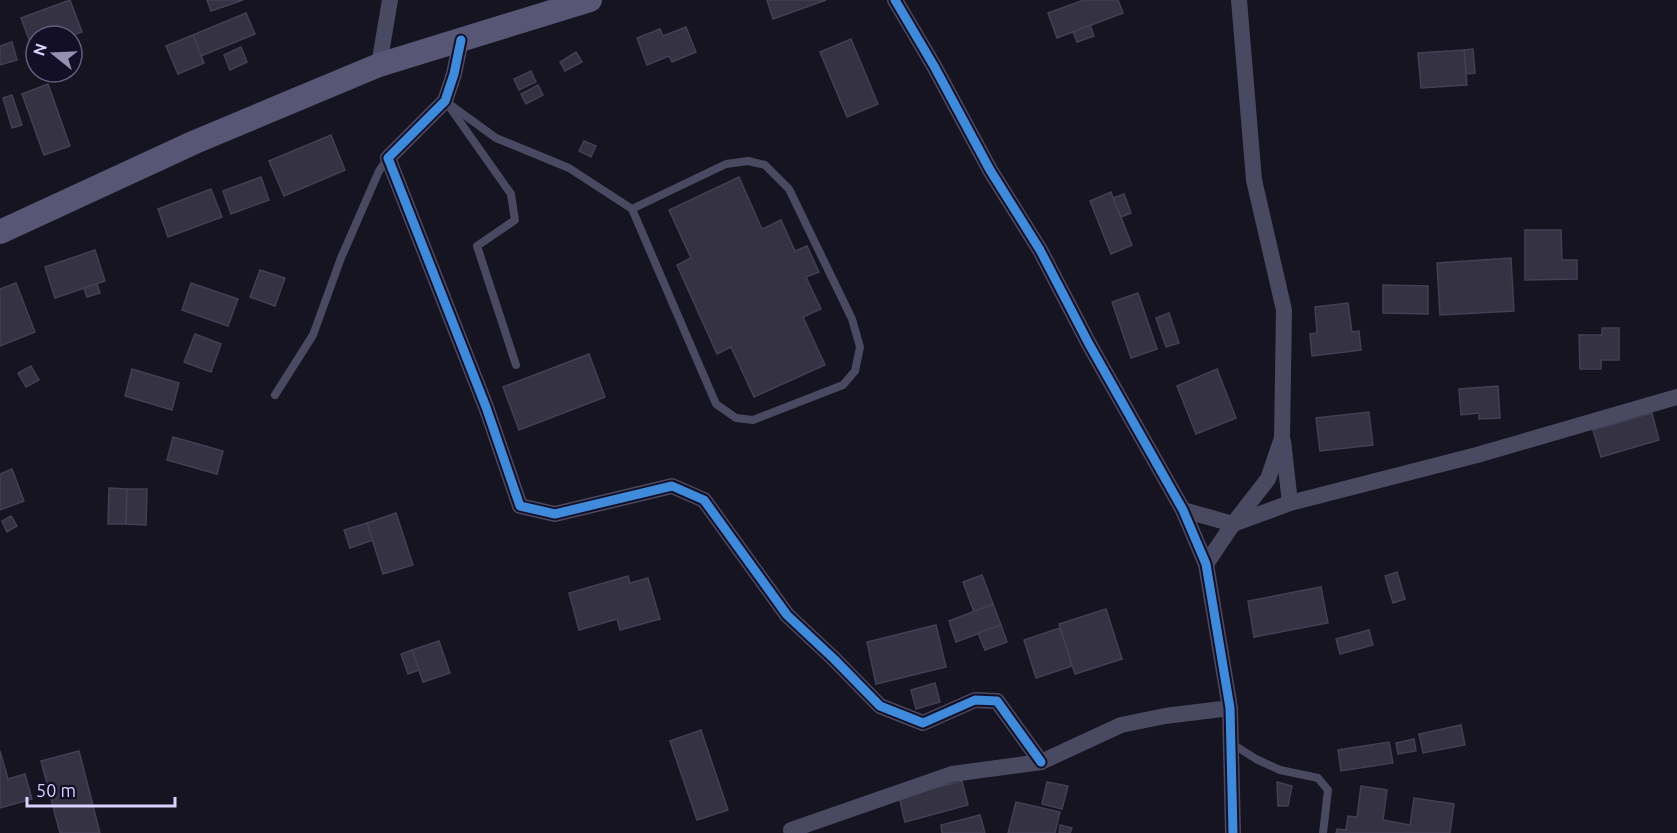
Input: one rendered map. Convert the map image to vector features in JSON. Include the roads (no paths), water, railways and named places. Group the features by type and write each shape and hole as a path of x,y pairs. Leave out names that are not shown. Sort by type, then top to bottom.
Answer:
{"street":[{"path":"379,64 390,0"},
{"path":"0,232 195,142 379,64 590,0"},
{"path":"895,0 990,170 1040,250 1089,344 1183,510 1206,564 1230,708 1233,833"},
{"path":"1239,0 1254,180 1284,310 1282,438 1290,503"},
{"path":"461,40 454,74 445,101 388,158 486,406 520,506 555,514 672,486 704,500 787,615 880,706 923,723 975,700 997,701 1041,762"},
{"path":"1183,510 1233,524 1290,503 1477,455 1677,397"},
{"path":"1206,564 1268,479 1282,438"},
{"path":"791,830 952,774 1041,762 1121,725 1165,716 1230,708"}],"lane":[{"path":"445,101 496,138 569,168 632,209 716,404 736,418 753,420 843,385 855,371 860,347 852,319 789,189 765,165 748,161 726,164 632,209"},
{"path":"445,101 511,194 514,220 477,246 516,365"},
{"path":"275,395 313,335 341,258 379,171 388,158"},
{"path":"1231,743 1256,759 1280,770 1318,778 1328,790 1323,833"}]}
